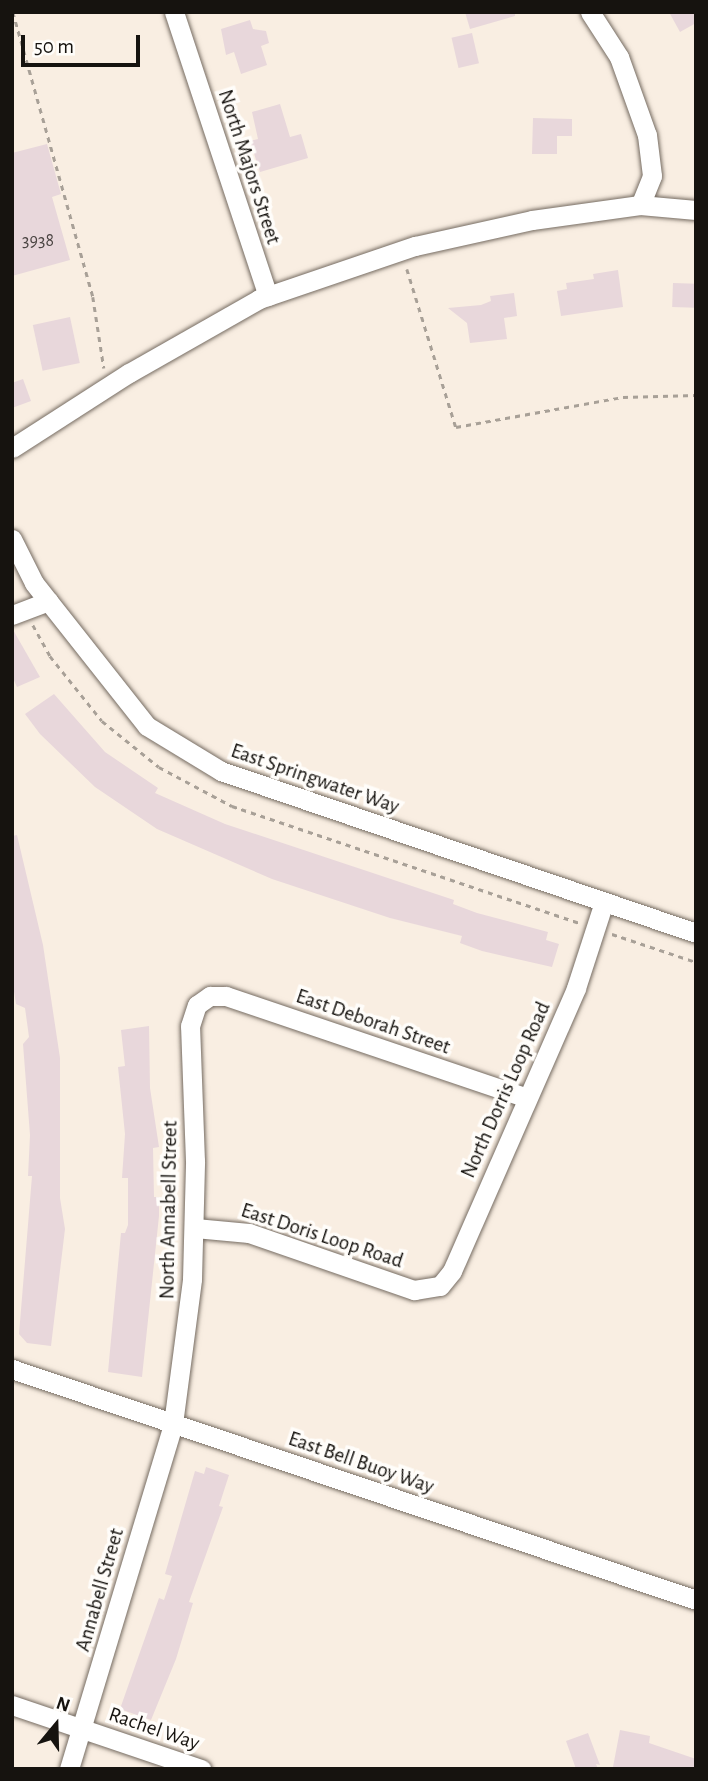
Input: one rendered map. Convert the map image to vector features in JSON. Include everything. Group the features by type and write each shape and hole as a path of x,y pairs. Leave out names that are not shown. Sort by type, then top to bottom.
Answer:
{"street":[{"name":"North Majors Street","path":"174,12 268,296"},
{"path":"590,12 619,57 646,135 652,176 640,205"},
{"path":"12,448 129,373 268,296 415,246 532,220 640,205 696,210"},
{"name":"East Springwater Way","path":"12,539 48,601 147,726 220,771 696,933"},
{"path":"12,615 48,601"},
{"name":"North Dorris Loop Road","path":"434,1289 452,1271 576,988 604,902"},
{"name":"East Deborah Street","path":"203,1000 226,996 527,1098"},
{"name":"North Annabell Street","path":"173,1424 189,1314 195,1228 190,1026 193,1011 203,1000"},
{"name":"East Doris Loop Road","path":"195,1228 249,1233 414,1290 434,1289"},
{"name":"East Bell Buoy Way","path":"12,1370 696,1600"},
{"name":"Annabell Street","path":"69,1769 173,1424"},
{"name":"Rachel Way","path":"12,1705 201,1769"}],"path":[{"path":"13,12 93,298 107,380"},
{"path":"407,269 456,427 623,397 696,395"}],"building":[{"path":"465,12 515,12 515,16 470,29"},
{"path":"669,12 696,12 696,23 680,32"},
{"path":"250,20 253,29 266,31 269,43 261,46 267,65 241,74 234,52 226,55 221,29"},
{"path":"472,33 479,63 459,68 452,38"},
{"path":"280,104 290,137 301,134 308,158 260,172 250,141 258,139 252,112"},
{"path":"533,118 572,119 572,136 557,136 557,154 532,154"},
{"path":"47,144 61,194 52,197 70,260 12,276 12,153"},
{"path":"618,270 623,307 561,316 557,291 567,289 566,283 594,279 593,274"},
{"path":"673,283 696,284 695,308 672,307"},
{"path":"514,293 517,316 504,318 507,339 470,343 467,323 448,308 481,305 491,301 490,296"},
{"path":"70,317 80,363 43,371 33,325"},
{"path":"23,379 31,401 12,408 12,383"},
{"path":"12,628 40,677 17,687 12,676"},
{"path":"54,694 105,752 158,788 155,793 225,824 454,900 453,904 477,913 548,932 546,940 559,944 552,967 482,951 460,943 462,936 390,918 272,879 157,829 95,787 40,734 25,714"},
{"path":"17,835 43,945 60,1058 60,1198 65,1229 51,1346 27,1343 19,1334 32,1176 28,1176 30,1135 23,1044 29,1037 25,1008 16,1004 12,979 12,836"},
{"path":"149,1026 150,1088 159,1147 153,1148 154,1197 159,1197 159,1216 142,1377 108,1372 121,1233 125,1233 128,1225 128,1178 122,1178 125,1134 118,1067 125,1066 121,1030"},
{"path":"206,1467 229,1475 219,1506 223,1507 189,1602 193,1603 176,1659 151,1720 120,1709 159,1598 164,1600 172,1576 165,1574 195,1471 204,1474"},
{"path":"620,1730 650,1736 649,1743 696,1759 696,1769 613,1767"},
{"path":"588,1733 600,1765 596,1764 598,1769 576,1769 566,1741"}]}
